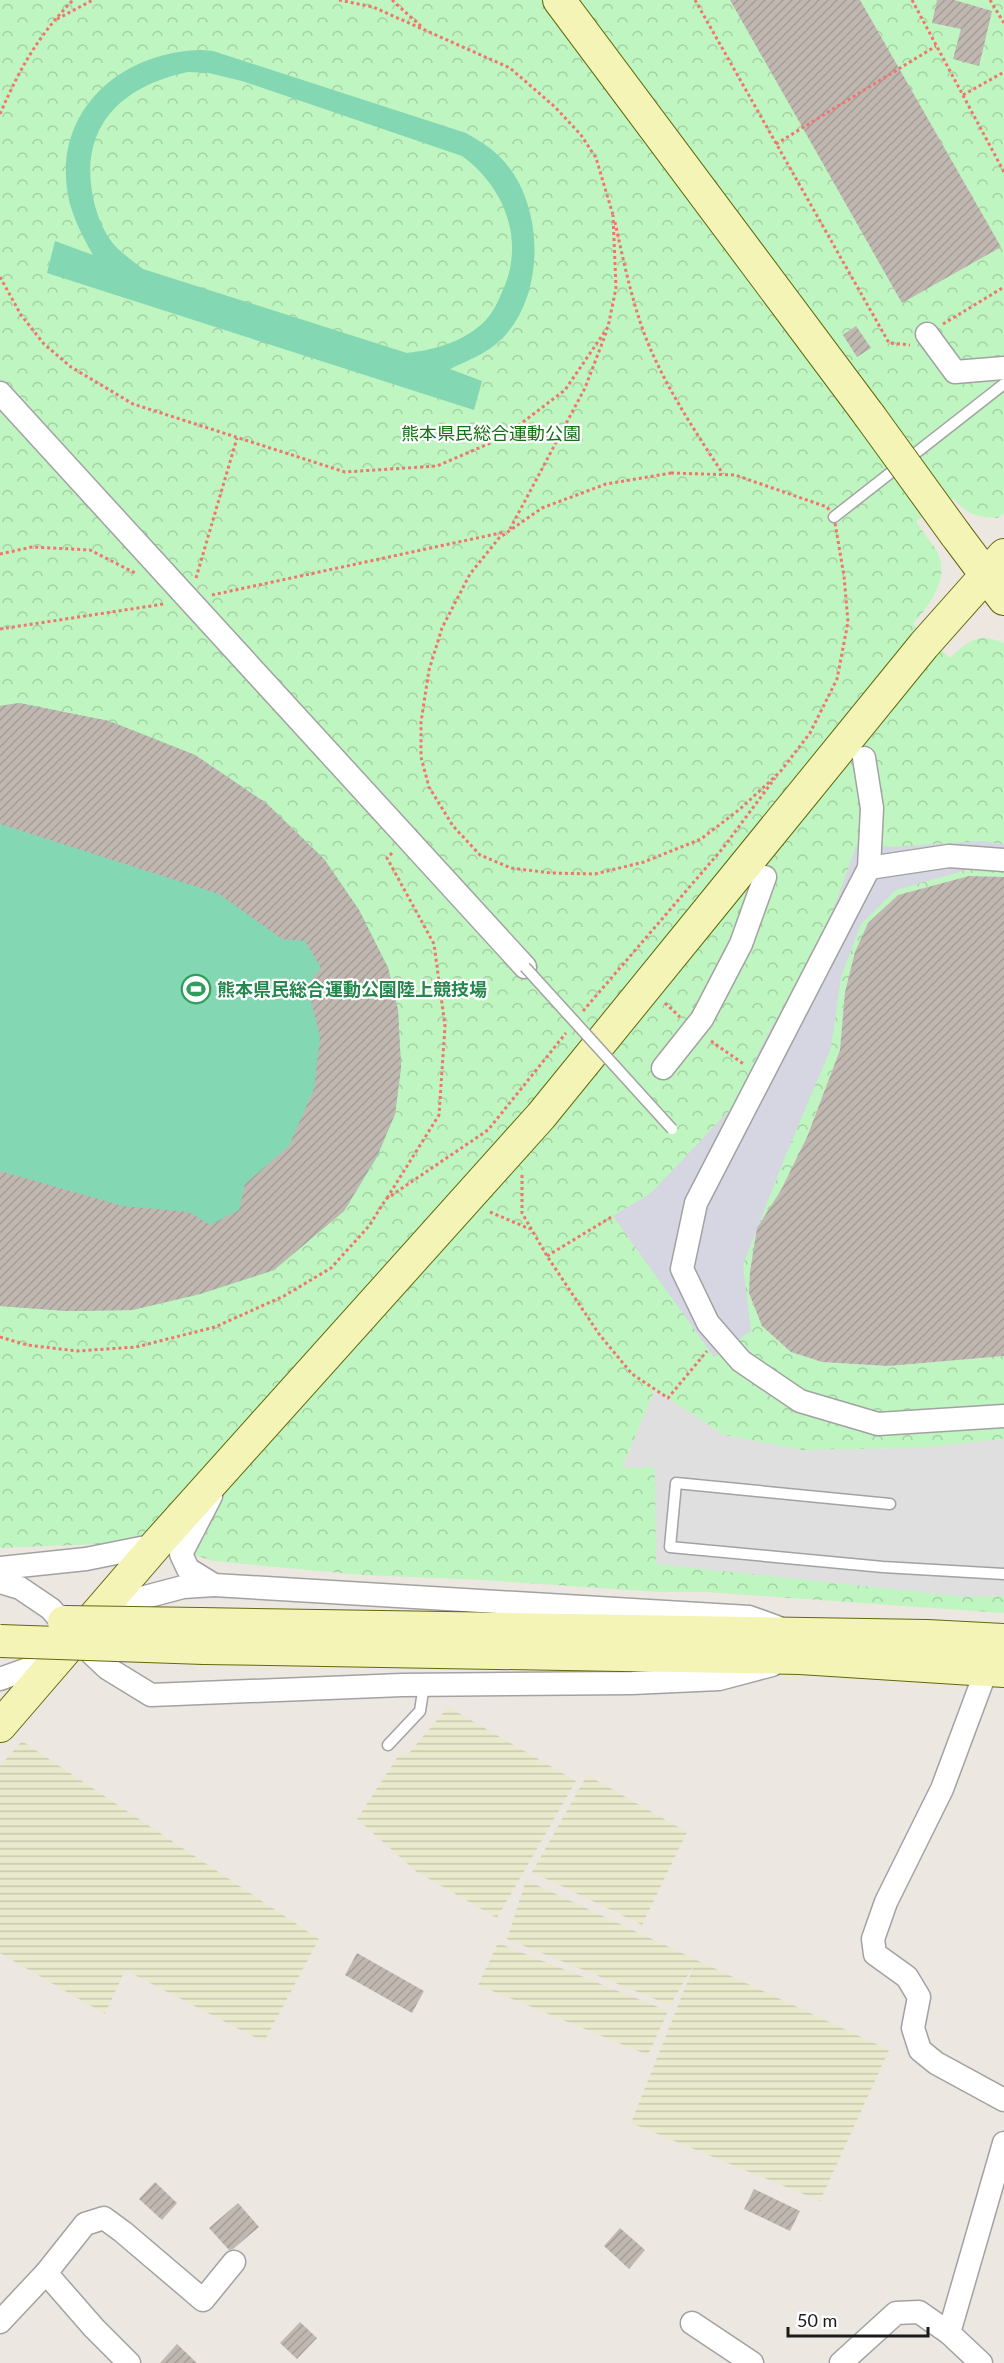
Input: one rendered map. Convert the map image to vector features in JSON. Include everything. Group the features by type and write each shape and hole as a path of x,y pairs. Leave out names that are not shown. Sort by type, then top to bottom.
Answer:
{"street":[{"path":"0,1726 156,1545 541,1116 924,645 998,576 956,535 559,0"},
{"path":"927,334 955,372 1004,368"},
{"path":"0,393 525,967"},
{"path":"864,758 872,808 869,868 696,1203 682,1269 708,1323 741,1361 800,1401 878,1424 1004,1416"},
{"path":"869,868 949,856 1004,860"},
{"path":"663,1068 702,1019 741,944 765,877"},
{"path":"214,1585 188,1569 181,1554 224,1470"},
{"path":"0,1568 86,1559 156,1545"},
{"path":"0,1582 21,1588 51,1609 67,1648 107,1668 151,1695 424,1685 632,1683 719,1679 799,1646"},
{"path":"100,1609 183,1587 214,1585 749,1617 799,1646 995,1671 942,1789 885,1902 873,1939 875,1954 907,1977 919,1998 912,2028 920,2050 936,2063 1004,2100"},
{"path":"0,1622 202,1636"},
{"path":"0,1641 202,1636 799,1646 1004,1640"},
{"path":"0,1678 67,1648"},
{"path":"949,2333 1004,2143"},
{"path":"0,2322 45,2273 85,2224 104,2218 203,2300 234,2262"},
{"path":"45,2273 129,2363"},
{"path":"841,2363 896,2313 919,2312 949,2333 981,2363"},
{"path":"692,2323 752,2363"}],"lane":[{"path":"834,517 1004,384"},
{"path":"525,967 672,1129"},
{"path":"890,1504 676,1483 670,1547 883,1568 1004,1574"},
{"path":"388,1745 420,1711 424,1685"}],"path":[{"path":"0,114 20,70 53,21 73,0"},
{"path":"53,21 93,0"},
{"path":"339,0 373,7 510,68 555,107 581,135 596,158 613,215 628,281 645,334 693,428 723,474"},
{"path":"392,0 426,30"},
{"path":"695,0 889,343 908,346 1004,287"},
{"path":"920,0 913,2 1004,171"},
{"path":"990,0 1004,23"},
{"path":"776,144 936,45"},
{"path":"963,95 1004,72"},
{"path":"0,629 190,600 508,531 585,388 608,327 616,288 613,215"},
{"path":"0,277 21,315 44,344 71,367 133,404 345,472 437,466 502,438 565,390 608,327"},
{"path":"190,600 237,437"},
{"path":"576,1020 723,848 810,733 837,679 849,622 844,576 834,517 827,507 735,475 670,473 606,484 542,508 499,538 470,574 442,628 429,670 421,722 421,757 429,787 453,826 480,855 511,868 551,873 596,874 644,862 701,838 740,809 780,772"},
{"path":"0,554 32,547 90,550 140,575"},
{"path":"0,1337 27,1345 77,1351 136,1347 215,1327 284,1296 331,1268 369,1226 439,1115 445,1026 435,944 387,858 406,838"},
{"path":"386,1199 488,1130 569,1029"},
{"path":"694,1029 761,1077"},
{"path":"522,1170 522,1213 547,1256 599,1334 632,1374 668,1398 709,1349"},
{"path":"480,1208 532,1230"},
{"path":"547,1256 613,1216"}],"green space":[{"name":"熊本県民総合運動公園","path":"0,0 1004,0 1004,513 998,518 977,516 968,512 953,498 916,521 935,548 942,569 932,599 913,624 950,658 969,642 980,638 1004,643 1004,877 969,876 898,895 868,923 855,953 845,992 840,1050 807,1137 781,1190 757,1228 749,1293 762,1326 791,1352 822,1362 888,1366 1004,1356 1004,1439 917,1448 802,1450 724,1435 655,1390 622,1467 655,1467 967,1597 1004,1596 1004,1613 705,1592 658,1592 484,1580 362,1575 213,1561 153,1542 0,1548 0,1306 67,1311 132,1310 324,859 266,803 195,755 109,721 19,703 0,706"},
{"path":"201,50 213,51 466,133 500,157 514,175 525,196 534,243 534,268 529,291 520,313 508,332 489,349 450,369 482,381 474,410 47,273 55,241 93,255 72,211 66,172 69,143 80,117 96,95 117,76 142,63 170,54","holes":["188,72 209,73 242,81 462,156 477,169 500,199 511,235 512,254 509,273 497,303 486,320 460,339 428,350 407,353 143,269 118,249 103,227 92,192 90,168 94,146 101,127 112,111 127,97 145,87 165,78"]},
{"name":"熊本県民総合運動公園陸上競技場","path":"19,703 109,721 195,755 266,803 324,859 359,910 388,968 398,1010 401,1067 395,1114 377,1157 344,1211 274,1270 200,1294 132,1310 67,1311 0,1306 0,706"},
{"path":"448,1707 576,1781 497,1918 417,1872 357,1819 398,1756 409,1753"},
{"path":"22,1741 319,1939 264,2042 125,1970 105,2014 0,1953 0,1766"},
{"path":"587,1775 687,1832 642,1925 532,1872"},
{"path":"526,1880 889,2050 820,2201 631,2123 694,1965 670,2005 507,1939"},
{"path":"498,1943 668,2011 648,2055 478,1985"}],"shaded area":[{"path":"981,841 1004,844 1004,870 977,867 896,890 861,924 841,977 831,1048 743,1265 751,1331 714,1357 613,1216 651,1193 738,1101 759,1051 828,924 857,844 892,847"},
{"path":"655,1390 724,1435 802,1450 917,1448 1004,1439 1004,1596 967,1597 656,1564 655,1467 622,1468"}],"building":[{"path":"730,0 860,0 1001,247 902,303"},
{"path":"937,0 954,0 992,11 979,66 953,59 961,29 932,23"},
{"path":"856,326 871,348 857,357 843,335"},
{"path":"19,703 109,721 195,755 266,803 324,859 359,910 388,968 398,1010 401,1067 395,1114 377,1156 344,1211 274,1270 200,1294 132,1310 67,1311 0,1306 0,1171 123,1206 189,1212 210,1225 239,1210 245,1184 289,1146 314,1089 320,1037 307,985 321,968 305,941 282,939 219,894 0,824 0,706"},
{"path":"969,876 1004,877 1004,1356 888,1366 822,1362 791,1352 762,1326 749,1293 757,1228 781,1190 807,1137 840,1050 845,992 855,952 868,923 898,895"},
{"path":"357,1953 424,1991 412,2013 345,1975"},
{"path":"155,2182 177,2203 162,2220 139,2199"},
{"path":"754,2189 800,2211 790,2231 744,2209"},
{"path":"238,2203 259,2227 229,2250 209,2228"},
{"path":"620,2228 645,2250 629,2269 604,2246"},
{"path":"300,2322 317,2338 297,2359 280,2343"},
{"path":"177,2344 197,2363 160,2363"}],"place":[{"name":"熊本県民総合運動公園陸上競技場","path":"196,989"}]}
